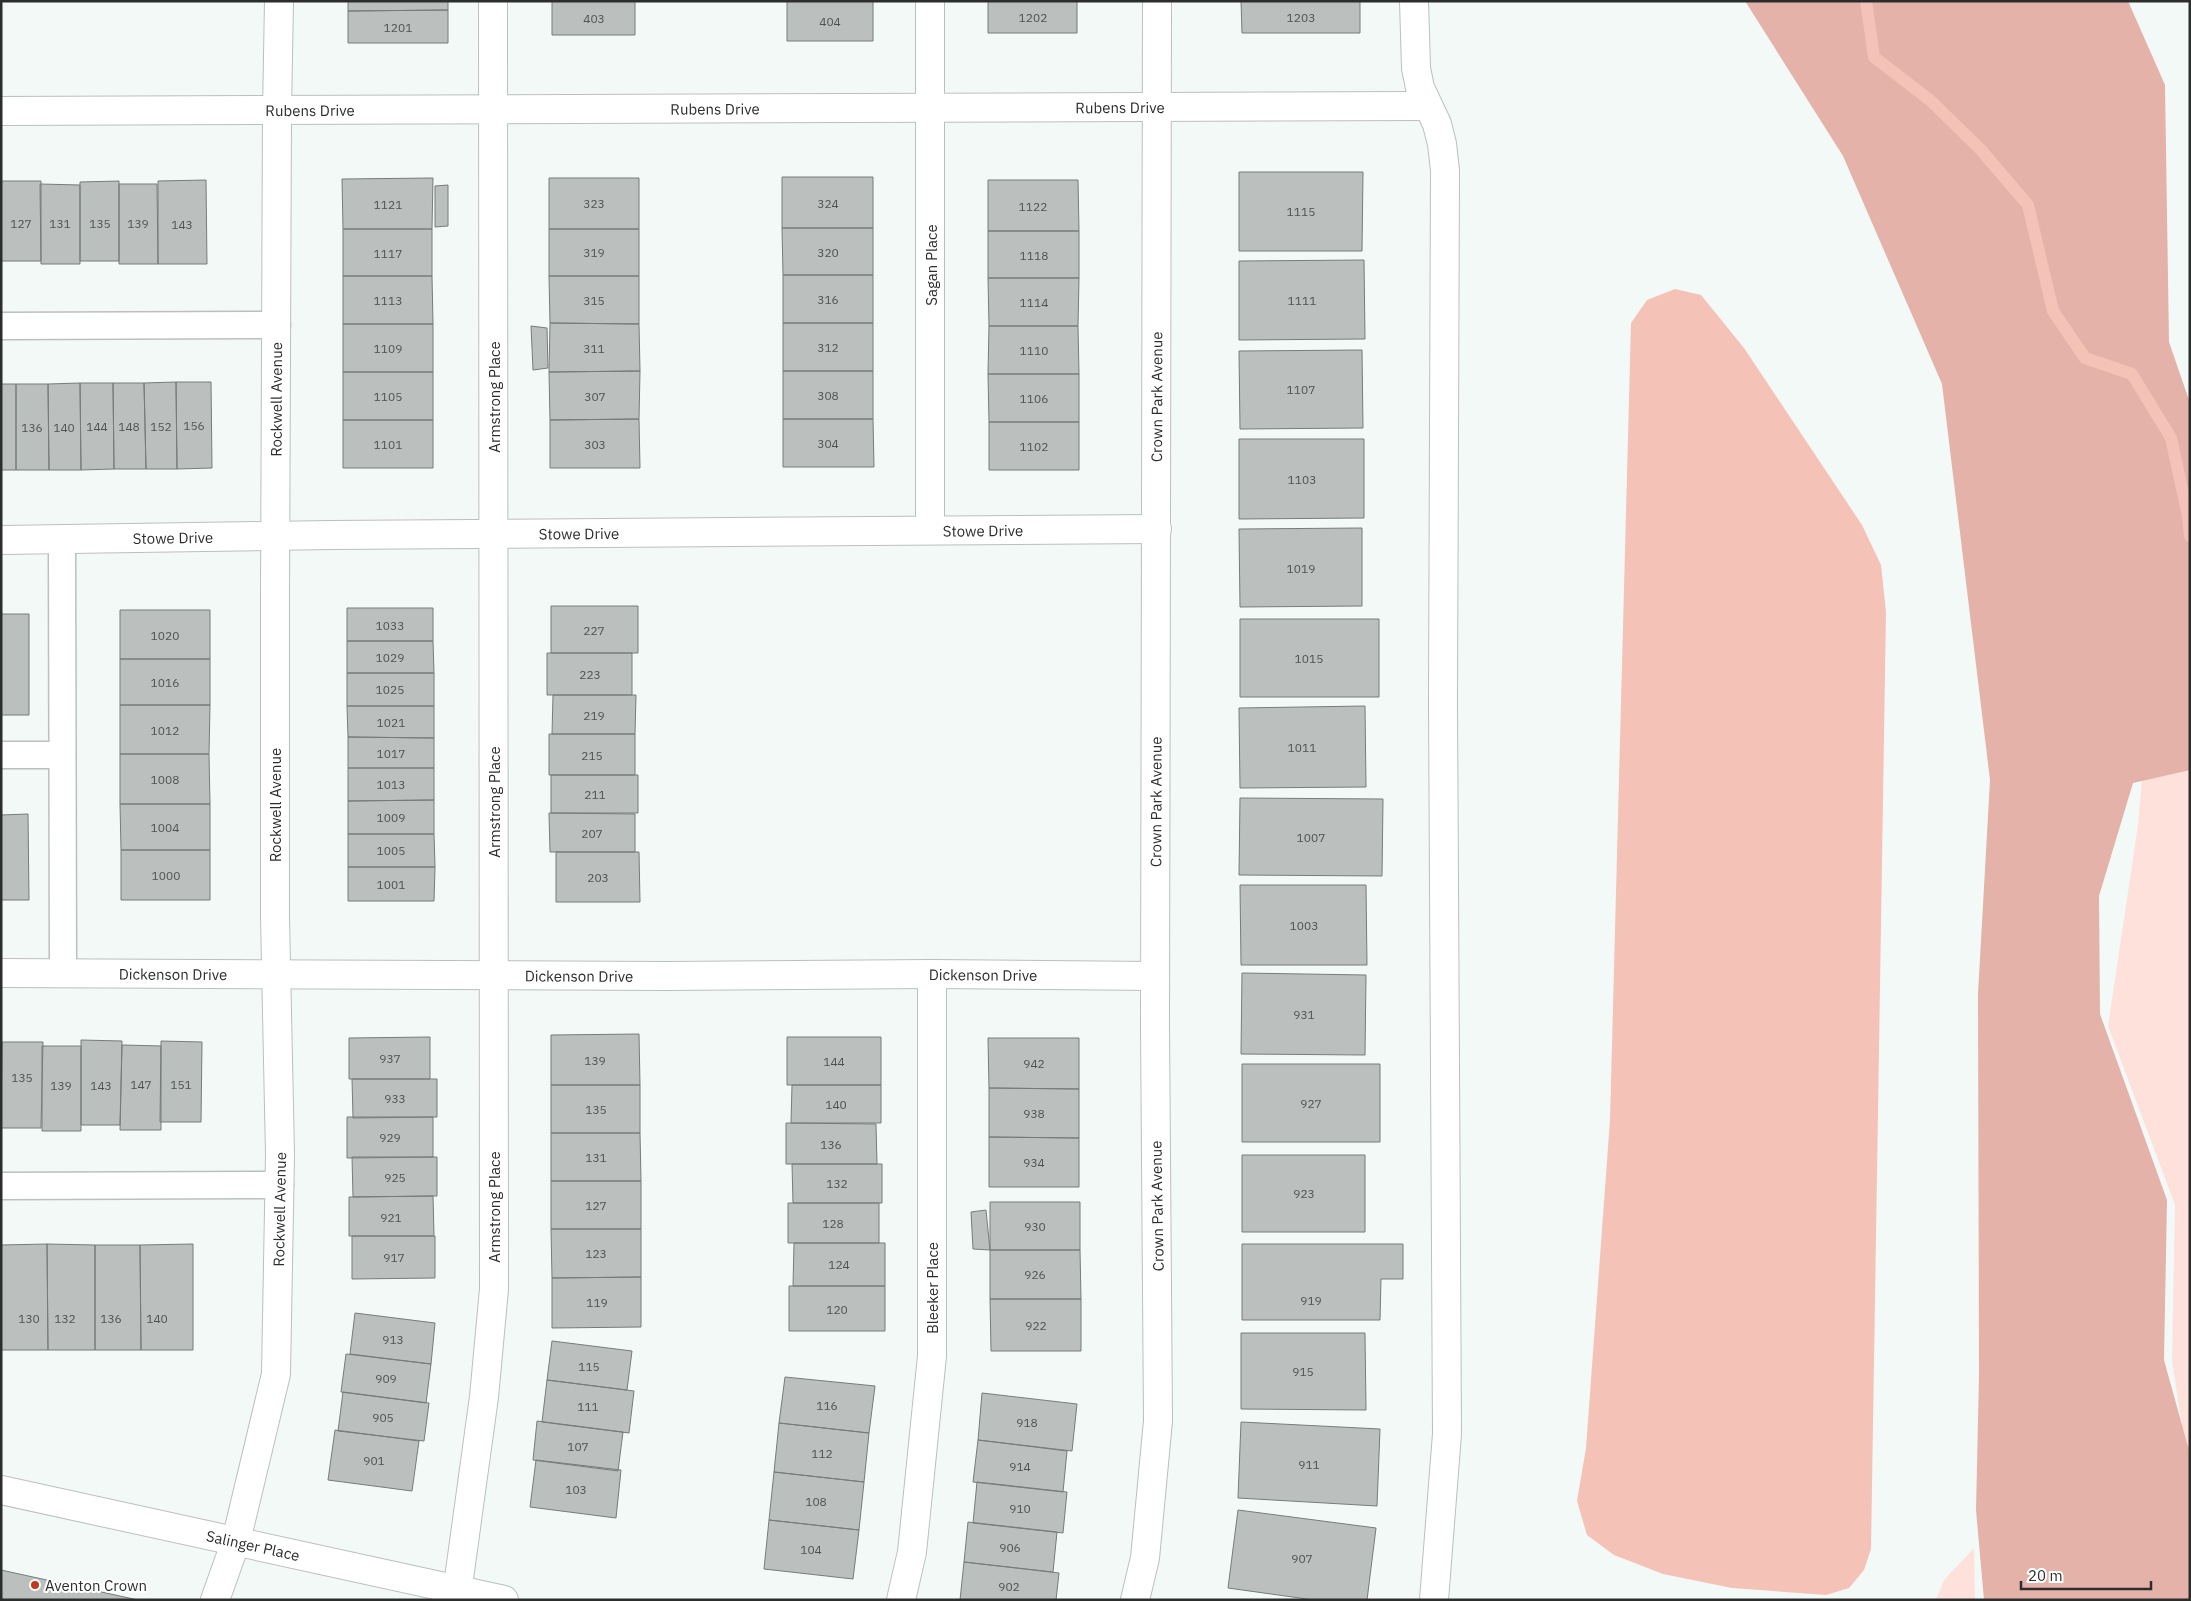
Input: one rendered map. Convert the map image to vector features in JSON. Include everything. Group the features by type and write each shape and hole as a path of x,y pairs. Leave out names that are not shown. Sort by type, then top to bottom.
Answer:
{"street":[{"name":"Rockwell Avenue","path":"215,1600 236,1541 276,1374 280,1185 276,973 276,536 277,111 280,1"},
{"name":"Armstrong Place","path":"458,1595 484,1397 494,1290 493,1"},
{"name":"Sagan Place","path":"930,1 930,530"},
{"name":"Crown Park Avenue","path":"1135,1600 1145,1558 1158,1421 1155,976 1157,1"},
{"path":"1414,1 1416,68 1420,88 1437,124 1445,170 1443,730 1447,1434 1434,1600"},
{"name":"Rubens Drive","path":"1,111 1427,106"},
{"name":"Stowe Drive","path":"1,540 1156,529"},
{"name":"Dickenson Drive","path":"1,972 667,976 932,974 1155,976"},
{"name":"Bleeker Place","path":"901,1600 912,1552 932,1356 932,974"},
{"name":"Salinger Place","path":"1,1490 236,1541 458,1595 504,1600"}],"lane":[{"path":"1,326 277,325"},
{"path":"62,540 63,972"},
{"path":"1,755 62,756"},
{"path":"1,1186 280,1185"}],"shaded area":[{"path":"1745,1 2128,1 2165,85 2169,342 2190,403 2190,770 2133,783 2099,896 2100,1014 2167,1200 2164,1360 2190,1454 2190,1600 1984,1600 1976,1510 1979,1376 1978,994 1990,780 1942,384 1843,156"},
{"path":"1675,289 1701,295 1744,348 1862,525 1881,565 1886,612 1871,1549 1864,1570 1849,1588 1826,1595 1732,1588 1663,1574 1614,1555 1587,1535 1577,1501 1586,1448 1610,1120 1631,323 1647,300"},
{"path":"2190,665 2190,1477 2172,1361 2175,1205 2108,1026 2138,825 2151,671"},
{"path":"1974,1548 1975,1600 1936,1600 1944,1580"}],"building":[{"path":"348,1 448,1 448,10 348,11"},
{"path":"552,1 635,1 635,35 552,35"},
{"path":"787,1 873,1 873,41 787,41"},
{"path":"988,1 1077,1 1077,33 988,33"},
{"path":"1241,1 1360,1 1360,33 1242,33"},
{"path":"448,10 448,43 348,43 348,11"},
{"path":"1239,172 1363,172 1362,251 1239,251"},
{"path":"782,177 873,177 873,228 782,228"},
{"path":"433,178 432,229 343,229 342,179"},
{"path":"549,178 639,178 639,229 549,229"},
{"path":"206,180 207,264 158,264 158,181"},
{"path":"988,180 1078,180 1079,231 988,231"},
{"path":"1,181 41,181 41,261 1,261"},
{"path":"119,181 119,261 80,261 80,182"},
{"path":"40,184 80,185 80,264 41,264"},
{"path":"119,184 157,184 158,264 119,264"},
{"path":"448,185 448,226 435,227 435,186"},
{"path":"782,228 873,228 873,275 783,275"},
{"path":"343,229 432,229 432,276 343,276"},
{"path":"549,229 639,229 639,276 549,276"},
{"path":"988,231 1079,231 1079,278 988,278"},
{"path":"1364,260 1365,339 1239,340 1239,261"},
{"path":"783,275 873,275 873,323 783,323"},
{"path":"343,276 432,276 433,324 343,324"},
{"path":"549,276 639,276 639,324 550,323"},
{"path":"988,278 1079,278 1078,326 989,326"},
{"path":"550,323 639,324 640,371 549,372"},
{"path":"783,323 873,323 873,371 783,371"},
{"path":"343,324 433,324 433,372 343,372"},
{"path":"531,326 547,328 548,368 533,370"},
{"path":"989,326 1078,326 1079,374 988,374"},
{"path":"1362,350 1363,428 1240,429 1239,351"},
{"path":"640,371 639,419 550,420 549,372"},
{"path":"783,371 873,371 873,419 783,419"},
{"path":"343,372 433,372 433,420 343,420"},
{"path":"988,374 1079,374 1079,422 989,422"},
{"path":"176,382 177,469 146,469 144,383"},
{"path":"176,382 211,382 212,468 177,469"},
{"path":"80,383 81,470 49,470 48,384"},
{"path":"80,383 113,383 114,469 81,470"},
{"path":"113,383 144,383 146,469 114,469"},
{"path":"1,384 16,384 16,470 1,470"},
{"path":"16,384 48,384 49,470 16,470"},
{"path":"639,419 640,468 550,468 550,420"},
{"path":"783,419 873,419 874,467 783,467"},
{"path":"343,420 433,420 433,468 343,468"},
{"path":"989,422 1079,422 1079,470 989,470"},
{"path":"1239,439 1364,439 1364,518 1239,519"},
{"path":"1362,528 1362,606 1240,607 1239,529"},
{"path":"551,606 638,606 638,653 551,653"},
{"path":"347,608 433,608 433,641 347,641"},
{"path":"120,610 210,610 210,659 120,659"},
{"path":"1,614 29,614 29,715 1,715"},
{"path":"1240,619 1379,619 1379,697 1240,697"},
{"path":"347,641 433,641 434,673 347,673"},
{"path":"547,653 632,653 632,695 547,695"},
{"path":"120,659 210,659 210,705 120,705"},
{"path":"347,673 434,673 434,706 347,706"},
{"path":"553,695 636,695 635,734 552,734"},
{"path":"120,705 210,705 209,754 120,754"},
{"path":"347,706 434,706 434,738 348,737"},
{"path":"1365,706 1366,787 1240,788 1239,708"},
{"path":"549,734 635,734 635,775 549,775"},
{"path":"348,737 434,738 434,768 348,768"},
{"path":"120,754 209,754 210,804 120,804"},
{"path":"348,768 434,768 434,800 348,801"},
{"path":"551,775 638,775 638,813 551,813"},
{"path":"1240,798 1383,799 1382,876 1239,875"},
{"path":"434,800 434,834 348,834 348,801"},
{"path":"120,804 210,804 210,850 121,850"},
{"path":"549,813 635,814 635,852 550,852"},
{"path":"28,814 29,900 1,900 1,815"},
{"path":"348,834 434,834 435,867 348,867"},
{"path":"121,850 210,850 210,900 121,900"},
{"path":"556,852 639,852 640,902 556,902"},
{"path":"348,867 435,867 434,901 348,901"},
{"path":"1240,885 1366,885 1367,965 1241,965"},
{"path":"1242,973 1366,975 1365,1055 1241,1054"},
{"path":"639,1034 640,1085 551,1085 551,1035"},
{"path":"430,1037 430,1079 349,1079 349,1038"},
{"path":"787,1037 881,1037 881,1085 787,1085"},
{"path":"988,1038 1079,1038 1079,1089 989,1088"},
{"path":"81,1040 122,1041 120,1125 81,1125"},
{"path":"161,1041 202,1042 201,1122 160,1122"},
{"path":"2,1042 43,1042 41,1128 1,1128"},
{"path":"122,1045 161,1046 161,1130 120,1130"},
{"path":"42,1046 81,1046 81,1131 42,1131"},
{"path":"1242,1064 1380,1064 1380,1142 1242,1142"},
{"path":"352,1079 437,1079 437,1117 353,1118"},
{"path":"551,1085 640,1085 640,1133 551,1133"},
{"path":"792,1085 881,1085 881,1123 791,1123"},
{"path":"989,1088 1079,1089 1079,1138 989,1137"},
{"path":"347,1117 433,1117 433,1157 347,1158"},
{"path":"786,1123 876,1124 877,1164 786,1164"},
{"path":"551,1133 640,1133 641,1181 551,1181"},
{"path":"989,1137 1079,1138 1079,1187 989,1187"},
{"path":"1242,1155 1365,1155 1365,1232 1242,1232"},
{"path":"352,1157 437,1157 437,1196 353,1197"},
{"path":"792,1164 882,1164 882,1203 793,1203"},
{"path":"551,1181 641,1181 641,1229 551,1229"},
{"path":"433,1196 434,1236 349,1236 349,1197"},
{"path":"990,1202 1080,1202 1080,1250 990,1250"},
{"path":"788,1203 879,1203 879,1243 788,1243"},
{"path":"986,1210 990,1250 973,1249 971,1212"},
{"path":"551,1229 641,1229 641,1277 552,1278"},
{"path":"352,1236 435,1236 435,1278 352,1279"},
{"path":"794,1243 885,1243 885,1286 793,1286"},
{"path":"47,1244 48,1350 1,1350 1,1245"},
{"path":"47,1244 95,1245 95,1350 48,1350"},
{"path":"193,1244 193,1350 141,1350 140,1245"},
{"path":"1242,1244 1403,1244 1403,1279 1381,1279 1380,1320 1242,1320"},
{"path":"95,1245 140,1245 141,1350 95,1350"},
{"path":"990,1250 1080,1250 1081,1299 990,1299"},
{"path":"641,1277 641,1327 552,1328 552,1278"},
{"path":"789,1286 885,1286 885,1331 789,1331"},
{"path":"990,1299 1081,1299 1081,1351 991,1351"},
{"path":"355,1313 435,1323 431,1364 350,1354"},
{"path":"1241,1333 1365,1333 1366,1410 1241,1409"},
{"path":"552,1341 632,1351 627,1390 547,1380"},
{"path":"346,1354 431,1364 426,1403 341,1392"},
{"path":"785,1377 875,1386 869,1433 779,1423"},
{"path":"547,1380 634,1391 629,1433 542,1422"},
{"path":"343,1392 429,1403 424,1441 338,1431"},
{"path":"982,1393 1077,1404 1072,1451 978,1440"},
{"path":"537,1421 623,1432 618,1471 533,1460"},
{"path":"1241,1422 1380,1429 1377,1506 1238,1498"},
{"path":"779,1423 869,1433 864,1482 774,1472"},
{"path":"335,1430 419,1441 412,1491 328,1480"},
{"path":"978,1440 1067,1451 1063,1492 973,1482"},
{"path":"536,1460 621,1470 616,1518 530,1507"},
{"path":"774,1472 864,1482 859,1530 769,1520"},
{"path":"977,1482 1067,1492 1063,1533 973,1523"},
{"path":"1238,1510 1376,1528 1367,1600 1314,1600 1228,1588"},
{"path":"769,1520 859,1530 853,1579 764,1569"},
{"path":"968,1522 1057,1532 1053,1572 964,1562"},
{"path":"964,1562 1059,1573 1056,1600 960,1600"},
{"name":"Aventon Crown","path":"1,1570 138,1600 1,1600"}],"waterway":[{"path":"1866,1 1874,57 1931,101 1981,150 2028,205 2053,311 2085,358 2132,374 2171,438 2188,516 2190,536"}],"place":[{"name":"Aventon Crown","path":"35,1585"}]}
